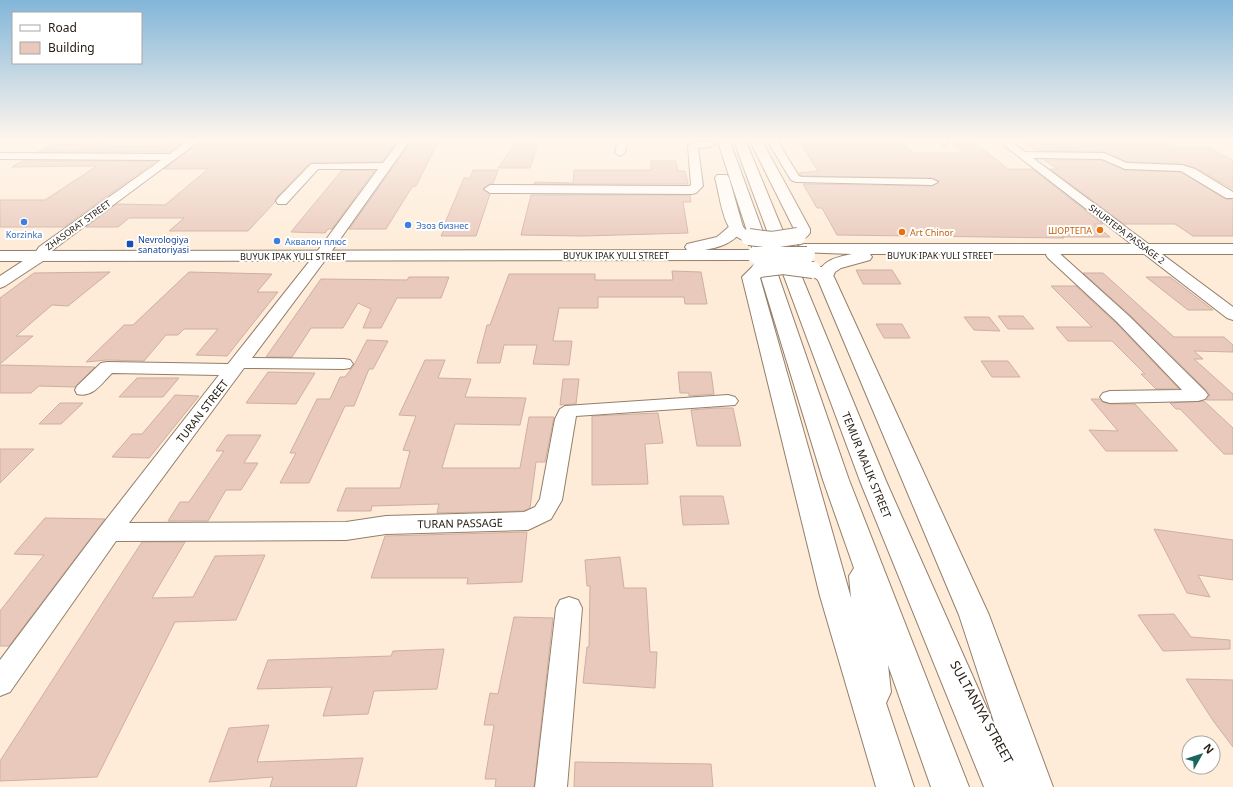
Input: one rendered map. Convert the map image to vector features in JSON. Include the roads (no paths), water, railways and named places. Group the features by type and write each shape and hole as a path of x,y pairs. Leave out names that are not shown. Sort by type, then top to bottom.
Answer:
{"main road":[{"path":"722,176 736,228 754,258 835,596 895,787"},
{"path":"727,176 759,243 836,480 950,787"},
{"name":"TEMUR MALIK STREET","path":"763,176 873,481 1003,787"},
{"path":"768,176 808,253 974,615 997,677 1034,787"},
{"path":"676,252 719,241 729,236 736,228"},
{"path":"676,252 720,262 737,268 754,258 783,266 808,253 816,238 870,252"},
{"name":"BUYUK IPAK YULI STREET","path":"870,252 1053,255 1233,249"},
{"name":"BUYUK IPAK YULI STREET","path":"0,250 42,253 676,252 754,258 808,253 870,252 1150,252 1233,255"},
{"path":"808,253 827,270 837,263 870,252"},
{"name":"BUYUK IPAK YULI STREET","path":"0,256 42,253"},
{"path":"862,547 878,733"}],"street":[{"name":"ZHASORAT STREET","path":"0,283 147,176"},
{"path":"282,201 306,176"},
{"name":"TURAN STREET","path":"0,683 109,532 323,253 378,176"},
{"path":"490,189 692,190 697,186 696,176"},
{"path":"793,176 794,178 800,180 932,182"},
{"name":"SHURTEPA PASSAGE 2","path":"1049,176 1233,315"},
{"path":"1200,176 1230,195"},
{"path":"1053,255 1123,319 1198,395 1110,397"},
{"path":"84,390 107,367 344,364"},
{"name":"TURAN PASSAGE","path":"109,532 346,531 386,525 528,521 543,513 551,500 559,444 567,413 572,410 728,401"},
{"path":"551,787 569,608"},
{"name":"SULTАNIYA STREET","path":"940,637 1024,787"}],"place":[{"name":"Korzinka","path":"24,222"},
{"name":"Эзоз бизнес","path":"408,225"},
{"name":"ШОРТЕПА","path":"1100,230"},
{"name":"Art Chinor","path":"902,232"},
{"name":"Аквалон плюс","path":"277,241"},
{"name":"Nevrologiya sanatoriyasi","path":"130,244"}]}
